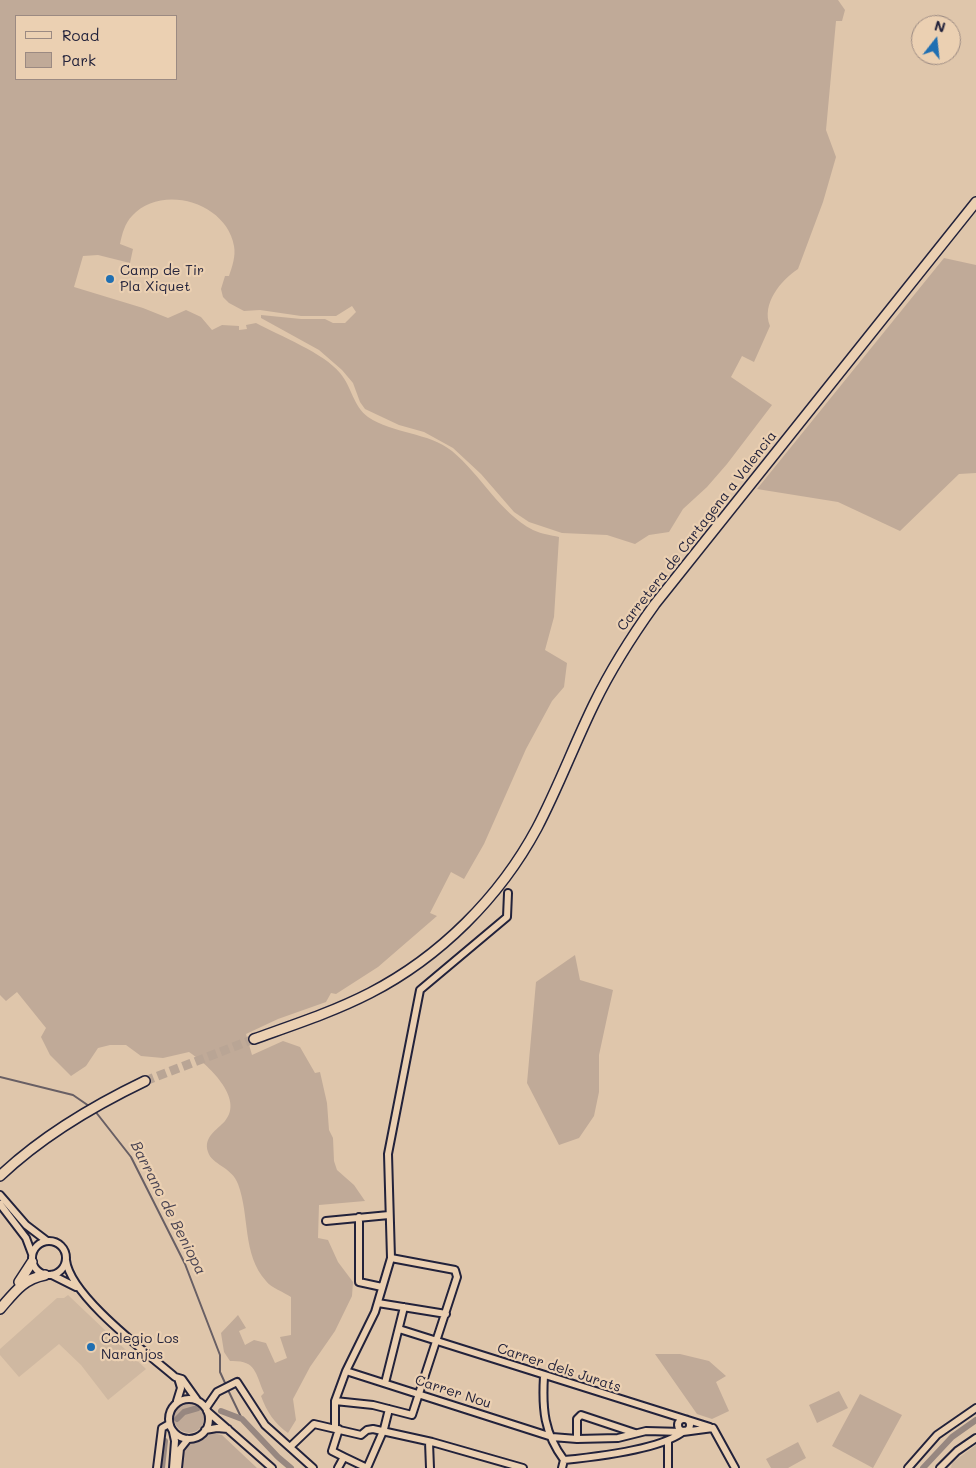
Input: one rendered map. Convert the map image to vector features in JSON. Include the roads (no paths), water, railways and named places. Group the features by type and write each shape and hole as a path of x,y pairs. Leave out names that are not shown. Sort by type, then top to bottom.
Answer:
{"highway":[{"name":"Carretera de Cartagena a Valencia","path":"254,1039 343,1006 394,979 448,939 494,891 525,849 537,828 593,705 630,639 666,590 976,202"},
{"path":"1,1173 41,1139 94,1102 105,1101 145,1081"},
{"path":"0,1304 22,1278 32,1258"},
{"path":"0,1309 23,1283 29,1279 48,1275"}],"street":[{"path":"389,1409 367,1468 332,1451 337,1428 335,1400 346,1371 378,1302 391,1258 388,1154 420,990 507,917 508,893"},
{"path":"0,1195 21,1219"},
{"path":"0,1200 47,1241 62,1246 69,1274 80,1289 117,1326 178,1378 182,1379 206,1409 272,1468"},
{"path":"0,1204 26,1238 37,1270 80,1289"},
{"path":"326,1221 390,1215"},
{"path":"359,1217 359,1282 382,1287"},
{"path":"32,1258 38,1245 47,1241"},
{"path":"335,1400 412,1415 457,1277 455,1270 391,1258"},
{"path":"48,1275 62,1270 66,1260"},
{"path":"378,1302 446,1314"},
{"path":"385,1383 404,1307"},
{"name":"Carrer dels Jurats","path":"398,1329 713,1428"},
{"name":"Carrer Nou","path":"346,1371 552,1437 577,1439 618,1438 646,1431 684,1431 713,1428"},
{"path":"544,1376 542,1411 556,1451 564,1460"},
{"path":"173,1468 175,1440 170,1426 170,1411 177,1401 181,1388 178,1378"},
{"path":"179,1468 182,1444 188,1439 200,1436 205,1430 209,1420 206,1409 217,1392 232,1384 239,1384 256,1414 313,1468"},
{"path":"177,1401 190,1398 197,1400"},
{"path":"908,1468 937,1435 976,1408"},
{"path":"577,1439 577,1419 581,1415 636,1433"},
{"path":"564,1460 668,1442 690,1426 686,1420"},
{"path":"290,1447 314,1424 337,1428 361,1436 369,1429 428,1442 523,1468"},
{"path":"170,1426 179,1436 188,1439"},
{"path":"157,1468 162,1428 170,1426"},
{"path":"713,1428 735,1468"},
{"path":"205,1430 228,1429"},
{"path":"942,1468 957,1451 976,1438"},
{"path":"428,1442 430,1468"},
{"path":"668,1442 668,1468"},
{"path":"338,1468 344,1458"},
{"path":"562,1468 564,1460"}],"waterway":[{"name":"Barranc de Beniopa","path":"0,1077 73,1095 89,1106"},
{"name":"Barranc de Beniopa","path":"95,1111 131,1157 185,1264 220,1355 220,1372 226,1385"},
{"name":"Barranc de Beniopa","path":"228,1390 242,1419"},
{"path":"177,1419 184,1412 198,1408"},
{"name":"Barranc de Beniopa","path":"221,1411 242,1419 291,1468"},
{"name":"Barranc de Beniopa","path":"923,1468 952,1437 976,1420"},
{"path":"162,1468 165,1441"}],"tunnel":[{"path":"145,1081 254,1039"}],"place":[{"name":"Camp de Tir Pla Xiquet","path":"110,279"},
{"name":"Colegio Los Naranjos","path":"91,1347"}]}
